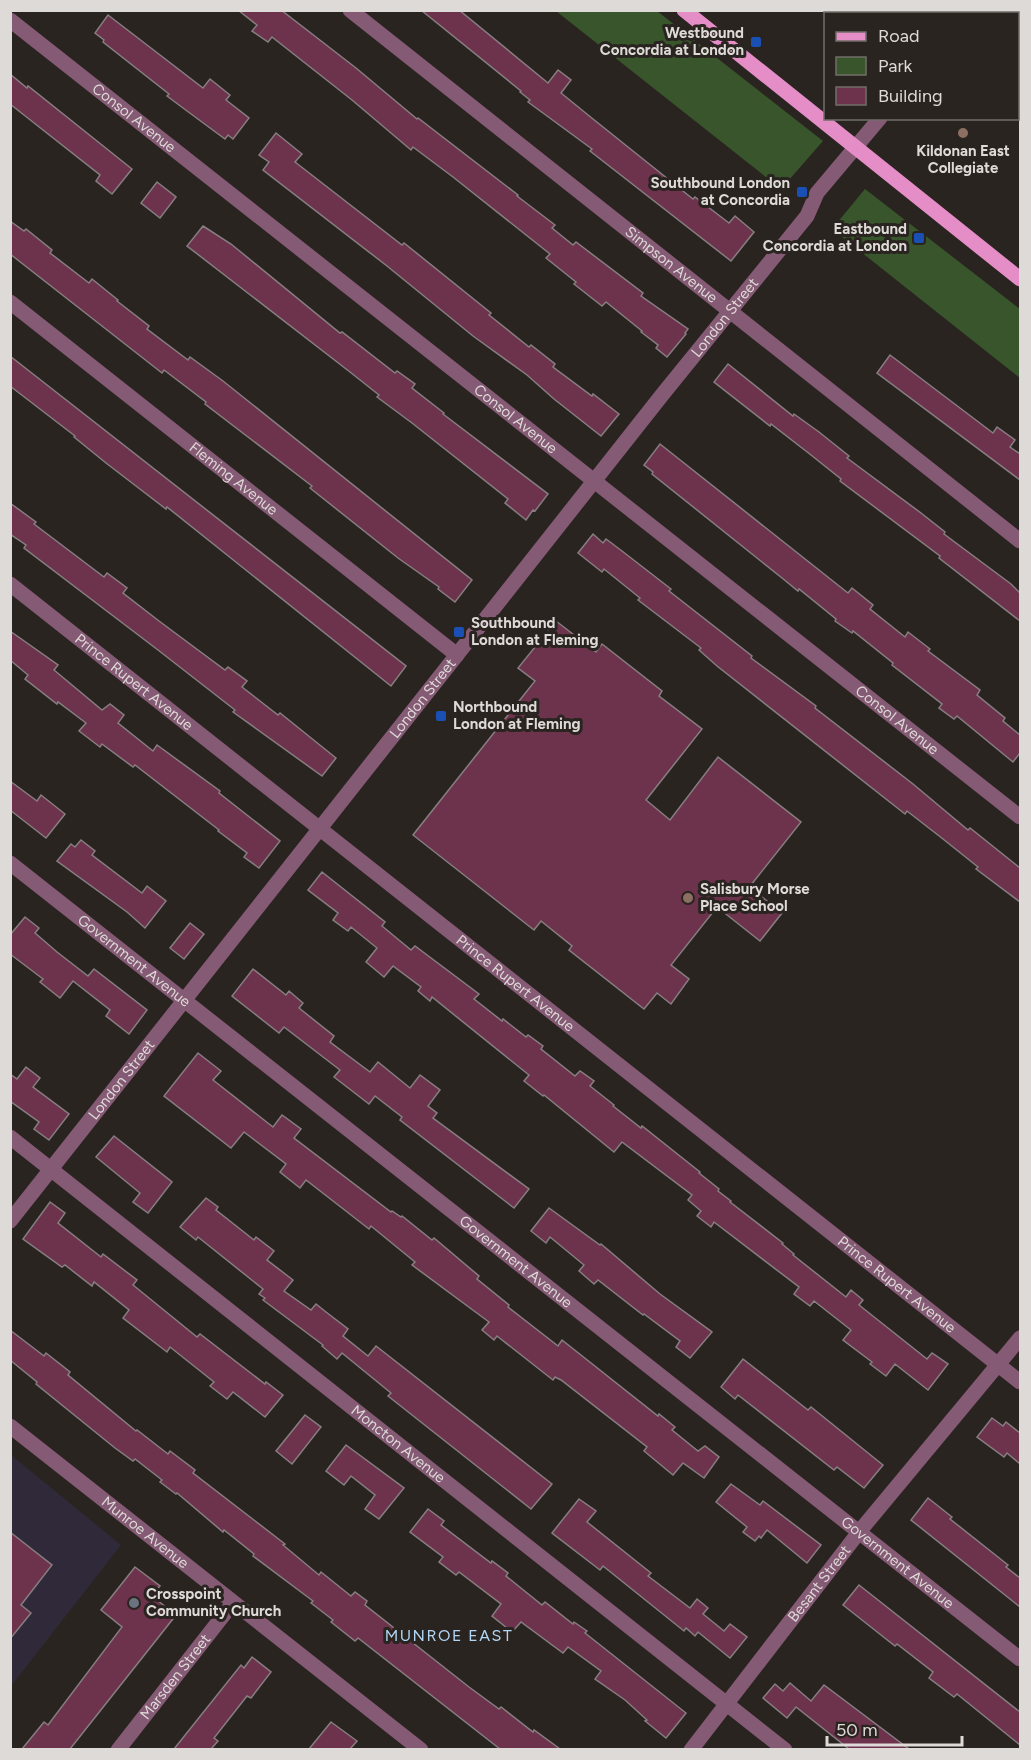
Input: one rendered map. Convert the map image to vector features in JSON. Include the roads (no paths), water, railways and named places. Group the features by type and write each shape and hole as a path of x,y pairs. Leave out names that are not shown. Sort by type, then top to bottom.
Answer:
{"main road":[{"path":"684,10 1020,279"}],"street":[{"name":"Simpson Avenue","path":"350,10 1020,541"},
{"name":"Consol Avenue","path":"10,20 1020,818"},
{"name":"London Street","path":"10,1221 594,481 807,216 817,194 878,120"},
{"name":"Fleming Avenue","path":"10,302 457,655"},
{"name":"Prince Rupert Avenue","path":"10,584 1020,1382"},
{"name":"Government Avenue","path":"10,863 1020,1659"},
{"name":"Moncton Avenue","path":"10,1137 785,1749"},
{"name":"Besant Street","path":"691,1749 860,1532 1020,1338"},
{"name":"Munroe Avenue","path":"10,1426 411,1746"},
{"name":"Marsden Street","path":"118,1749 233,1603"}],"place":[{"name":"Westbound Concordia at London","path":"756,42"},
{"name":"Kildonan East Collegiate","path":"963,133"},
{"name":"Southbound London at Concordia","path":"802,192"},
{"name":"Eastbound Concordia at London","path":"919,238"},
{"name":"Southbound London at Fleming","path":"459,632"},
{"name":"Northbound London at Fleming","path":"441,716"},
{"name":"Salisbury Morse Place School","path":"688,898"},
{"name":"Crosspoint Community Church","path":"134,1603"}],"district":[{"name":"MUNROE EAST","path":"449,1635"}]}
